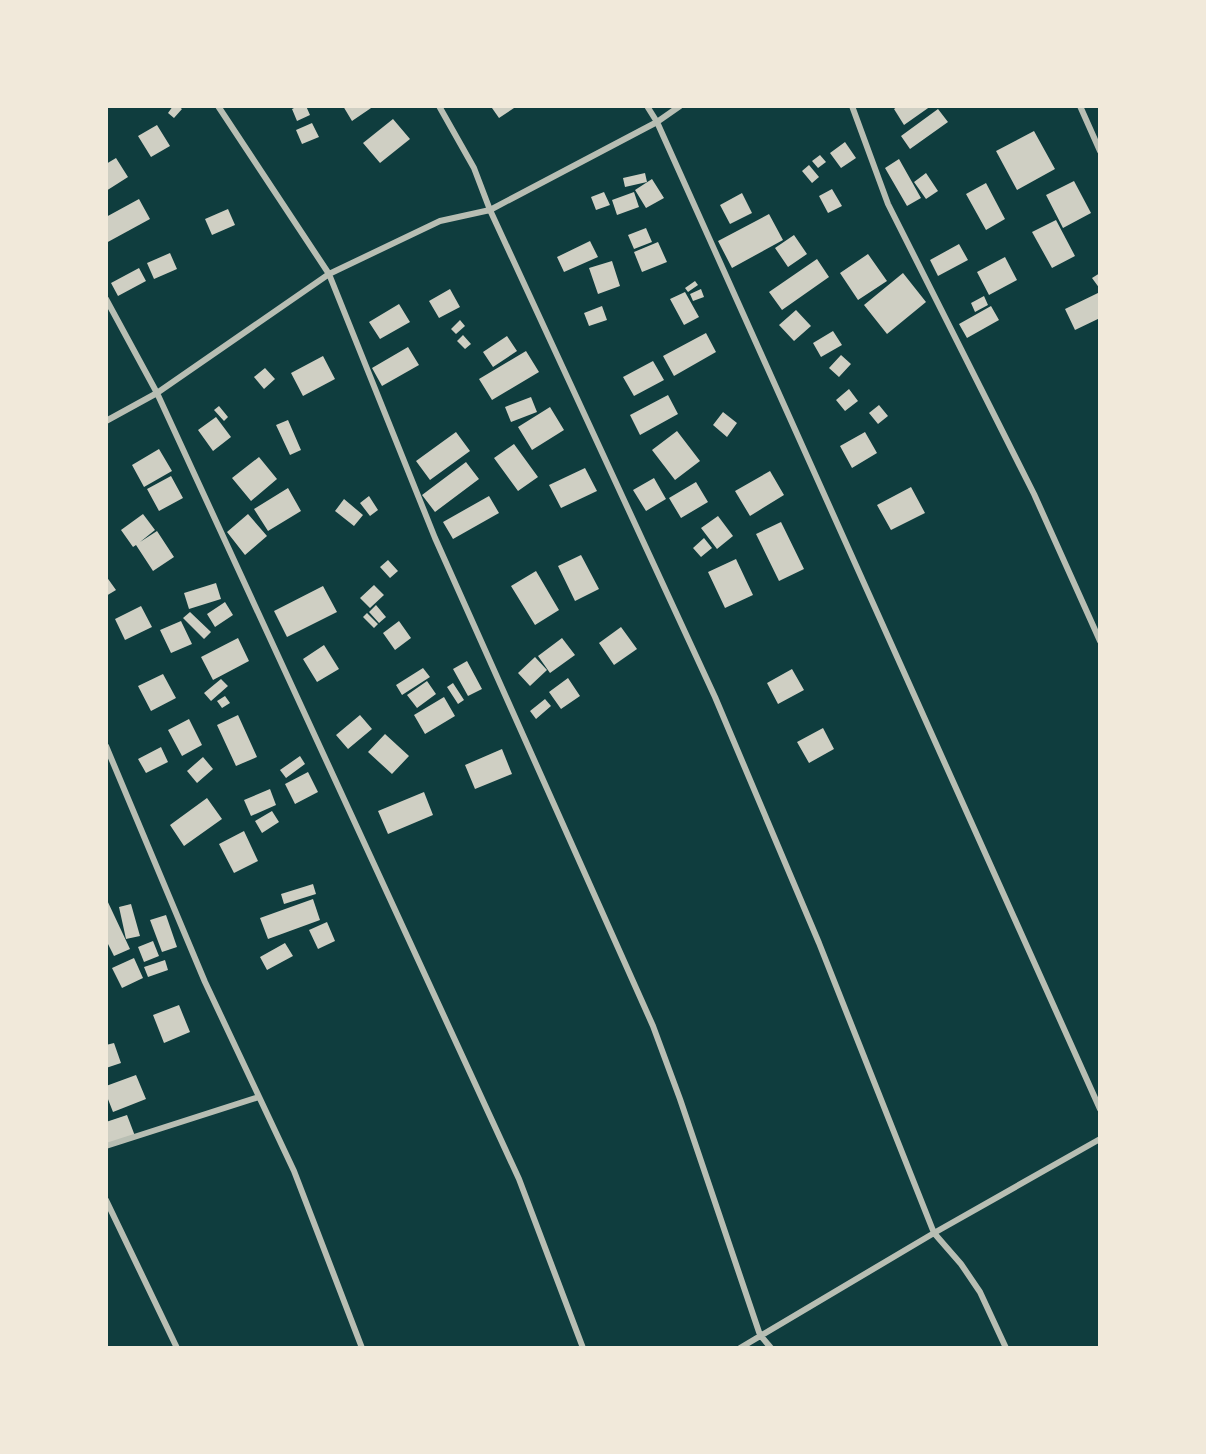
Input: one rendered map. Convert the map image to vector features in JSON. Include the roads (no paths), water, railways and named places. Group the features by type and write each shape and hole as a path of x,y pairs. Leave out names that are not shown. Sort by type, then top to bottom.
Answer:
{"street":[{"path":"218,106 329,274 435,538 653,1026 760,1335 771,1347"},
{"path":"440,106 474,168 490,210 715,697 819,943 934,1233 961,1264 980,1292 1006,1347"},
{"path":"647,106 657,122 1100,1109"},
{"path":"106,421 157,393 329,274 440,221 490,210 657,122 680,106"},
{"path":"852,106 888,204 1034,494 1100,641"},
{"path":"1080,106 1100,151"},
{"path":"106,299 157,393 519,1179 583,1347"},
{"path":"106,746 205,982 294,1171 362,1347"},
{"path":"106,1146 259,1097"},
{"path":"740,1347 1100,1139"},
{"path":"106,1200 177,1347"}]}
